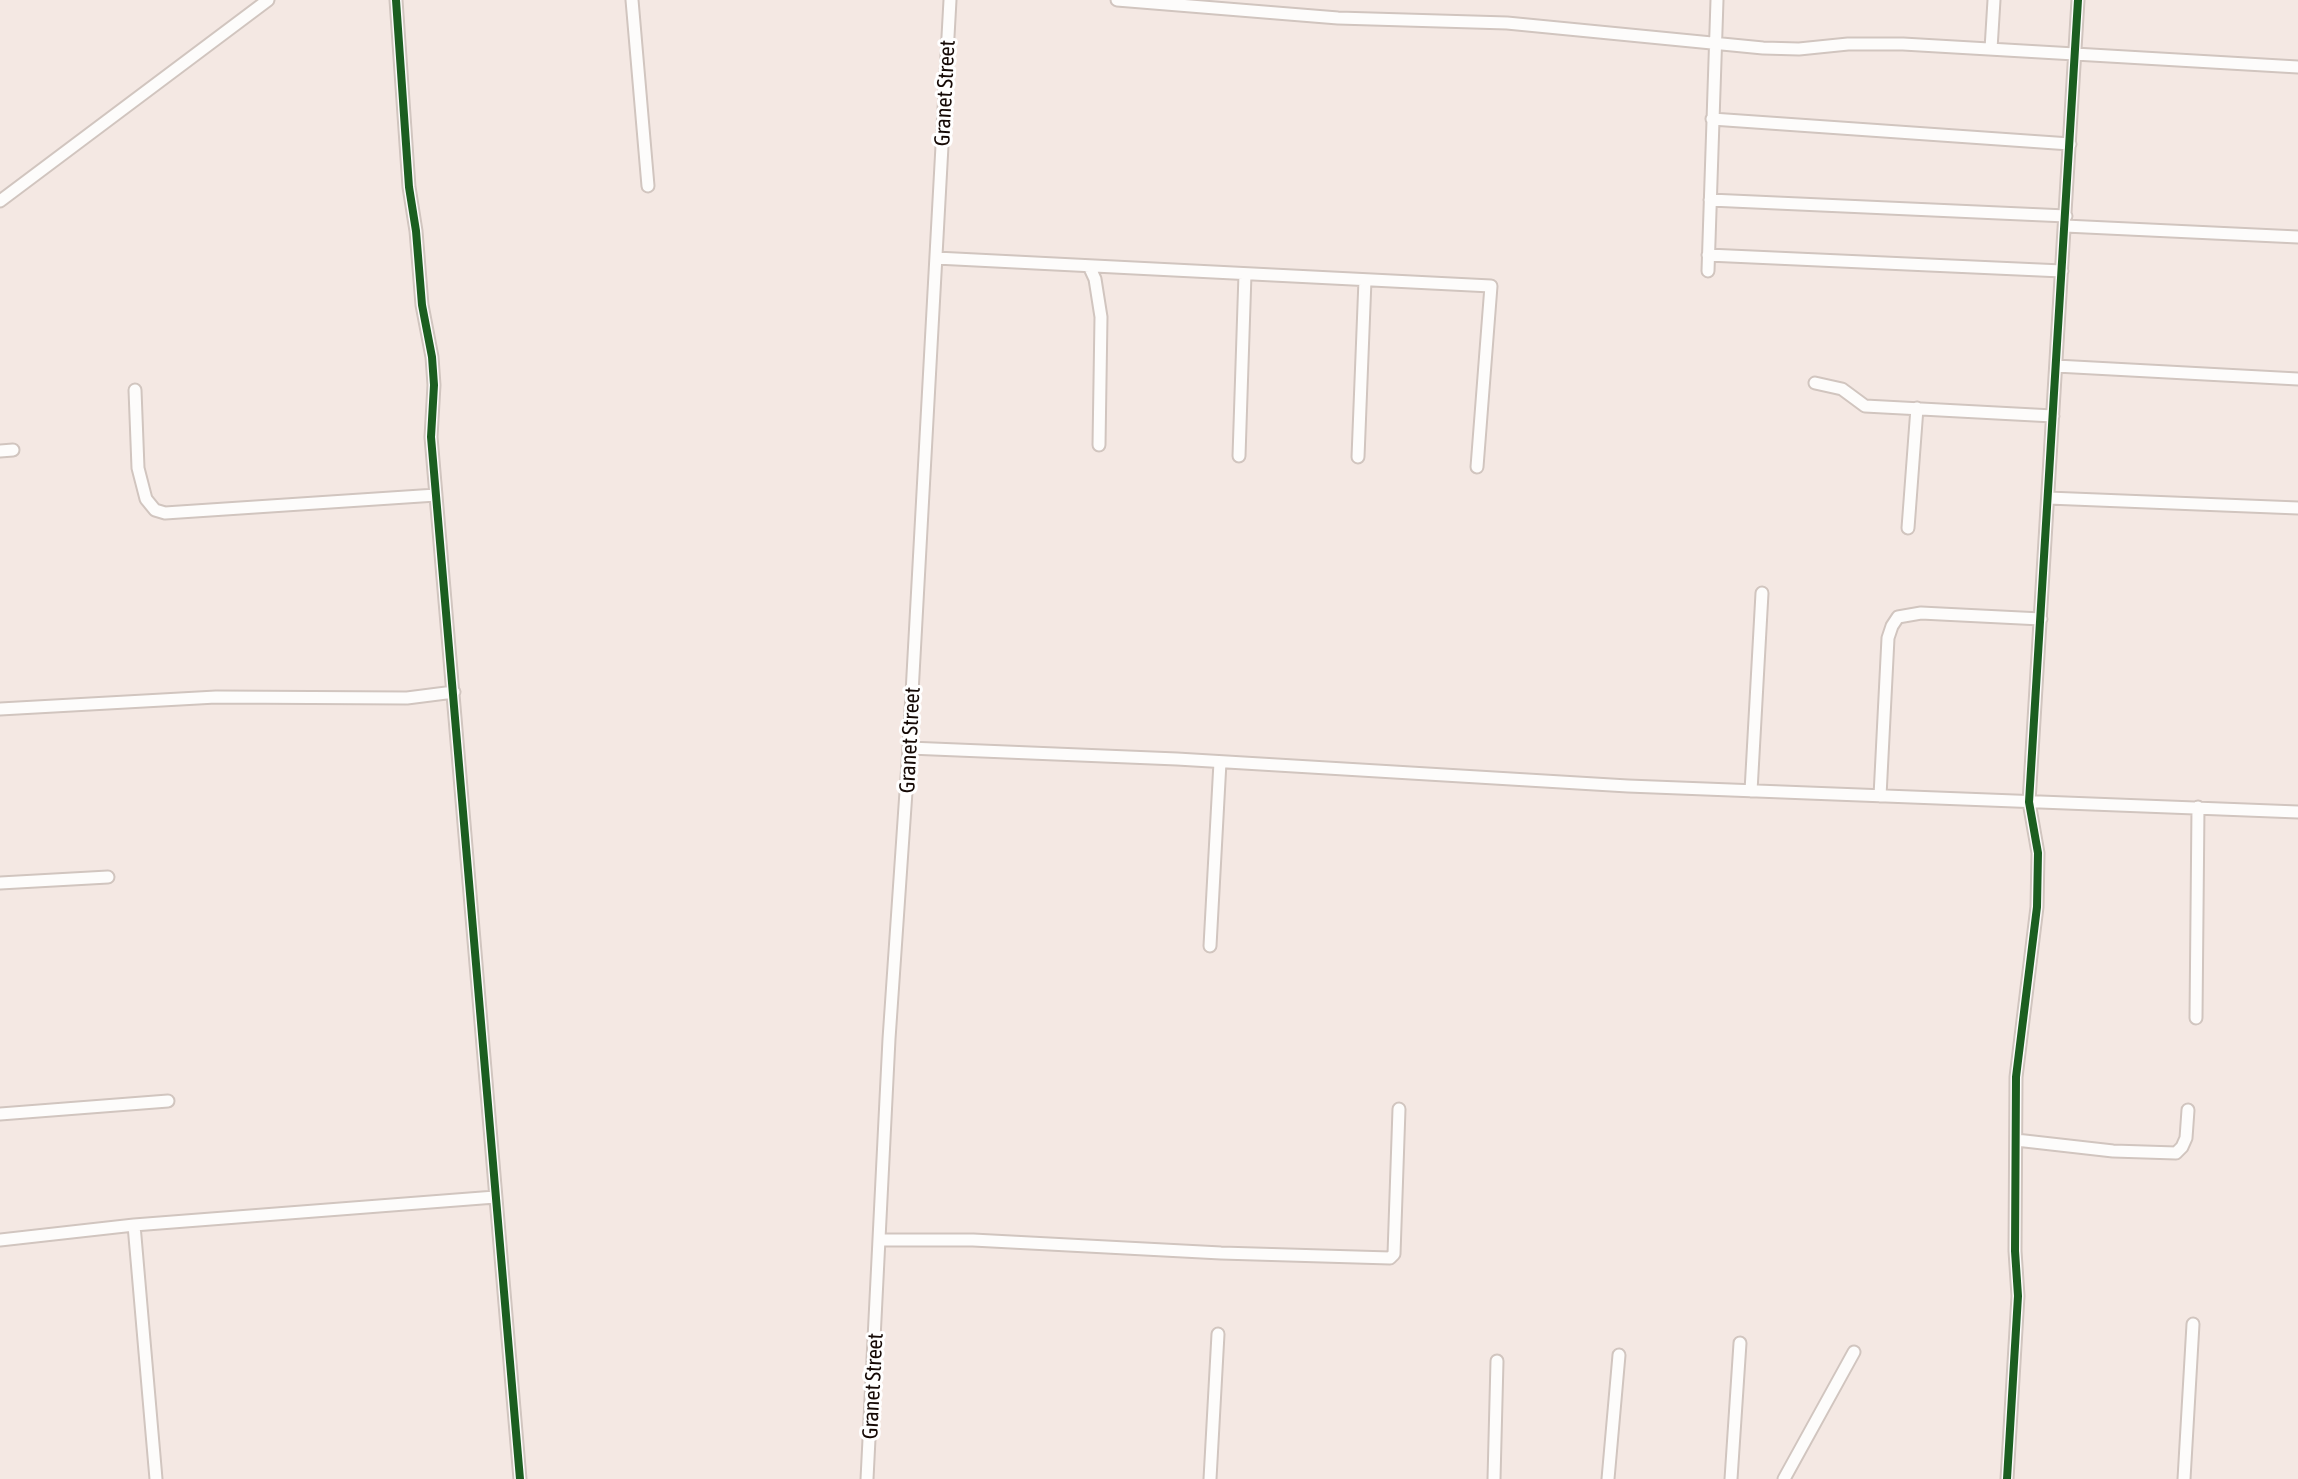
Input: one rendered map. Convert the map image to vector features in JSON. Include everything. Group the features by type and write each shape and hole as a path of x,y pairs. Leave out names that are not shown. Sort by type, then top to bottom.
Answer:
{"street":[{"path":"0,201 268,0"},
{"path":"396,0 409,187 422,305 432,357 431,437 520,1479"},
{"path":"632,0 648,186"},
{"name":"Granet Street","path":"867,1479 889,1039 909,748 950,0"},
{"path":"1117,0 1338,18 1507,23 1715,44 1799,49 1890,43 2298,67"},
{"path":"1708,271 1717,0"},
{"path":"1991,49 1994,0"},
{"path":"2007,1479 2018,1296 2015,1251 2016,1077 2037,907 2038,853 2029,802 2078,0"},
{"path":"1712,119 2070,144"},
{"path":"1710,200 2298,237"},
{"path":"1708,255 2062,271"},
{"path":"936,258 1491,286 1477,467"},
{"path":"1089,266 1095,279 1101,317 1099,445"},
{"path":"1239,456 1245,274"},
{"path":"1358,457 1365,280"},
{"path":"2056,366 2298,379"},
{"path":"1815,383 1842,389 1865,406 2053,416"},
{"path":"135,390 138,468 146,499 155,510 165,513 436,495"},
{"path":"1908,528 1917,408"},
{"path":"0,451 13,450"},
{"path":"2048,498 2298,508"},
{"path":"1751,791 1762,593"},
{"path":"1880,796 1888,638 1898,617 1921,613 2041,619"},
{"path":"0,709 216,697 407,698 454,692"},
{"path":"909,748 1751,791 2298,812"},
{"path":"1210,946 1220,762"},
{"path":"2196,1018 2198,807"},
{"path":"0,883 108,877"},
{"path":"0,1114 168,1101"},
{"path":"879,1240 985,1240 1221,1253 1390,1258 1394,1254 1399,1109"},
{"path":"2016,1140 2113,1151 2176,1153 2186,1138 2188,1110"},
{"path":"0,1240 134,1225 495,1197"},
{"path":"134,1225 156,1479"},
{"path":"2184,1479 2193,1324"},
{"path":"1210,1479 1218,1334"},
{"path":"1731,1479 1740,1343"},
{"path":"1784,1479 1854,1352"},
{"path":"1608,1479 1619,1355"},
{"path":"1494,1479 1497,1361"}],"cycle path":[{"path":"396,0 409,187 422,305 432,357 431,437 520,1479"},
{"path":"2007,1479 2018,1296 2015,1251 2016,1077 2037,907 2038,853 2029,802 2078,0"}]}
